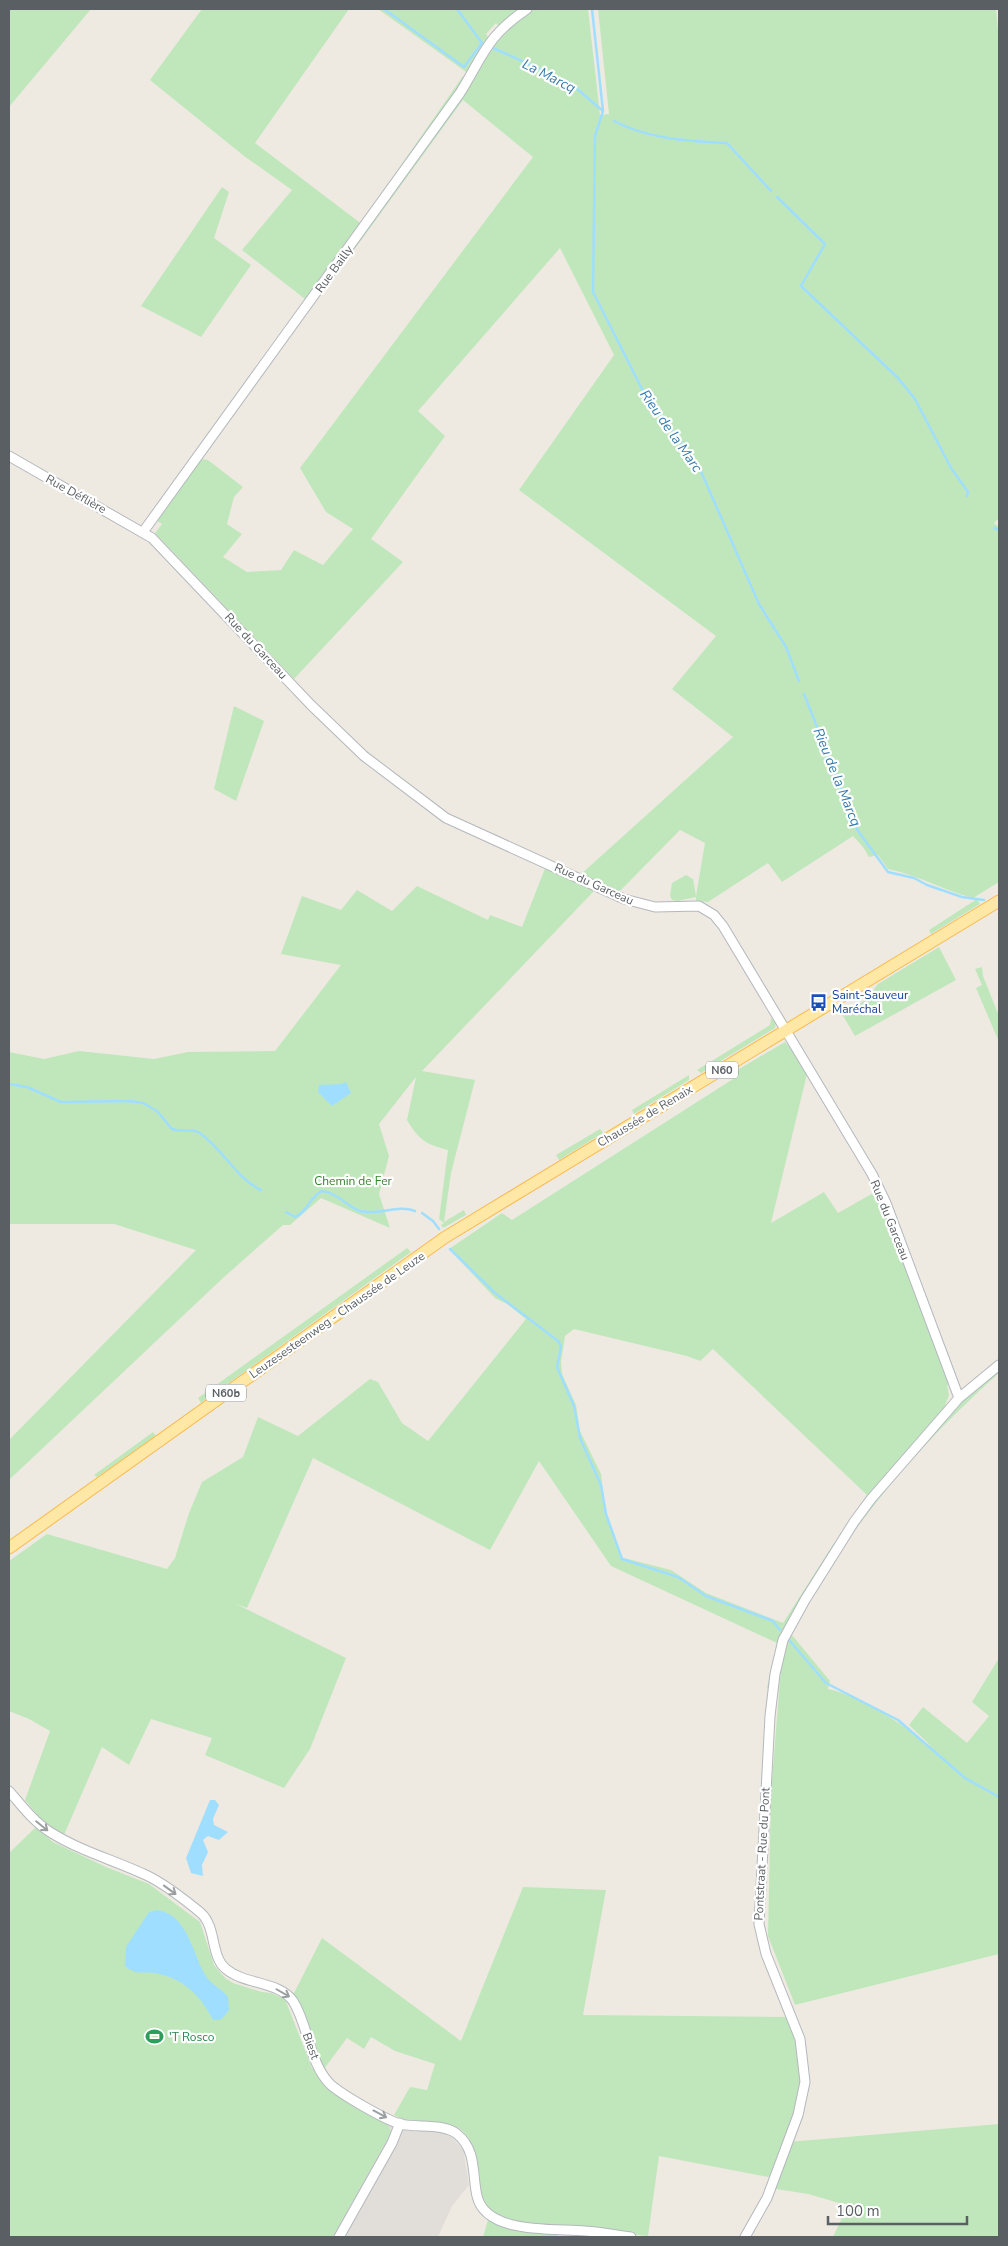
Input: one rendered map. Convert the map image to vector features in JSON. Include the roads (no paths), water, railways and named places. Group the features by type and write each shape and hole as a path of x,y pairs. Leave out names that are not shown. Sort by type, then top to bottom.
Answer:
{"main road":[{"name":"Chaussée de Renaix","path":"444,1238 999,901"},
{"name":"Leuzesesteenweg - Chaussée de Leuze","path":"9,1548 444,1238"}],"street":[{"name":"Rue Bailly","path":"143,532 454,101 487,44 502,28 527,9"},
{"name":"Rue Déflière","path":"9,456 143,532"},
{"name":"Rue du Garceau","path":"143,532 173,560 311,705 357,750 446,818 624,899 656,907 699,906 714,914 868,1168 886,1203 959,1398"},
{"path":"959,1398 999,1365"},
{"name":"Pontstraat - Rue du Pont","path":"745,2237 767,2198 798,2116 805,2082 800,2039 766,1954 759,1924 770,1716 775,1674 786,1633 840,1543 866,1507 959,1398"},
{"name":"Biest","path":"9,1791 30,1815 51,1833 84,1850 150,1877 202,1914 210,1925 220,1961 227,1970 241,1978 281,1991 292,2000 319,2067 330,2084 349,2097 400,2124 448,2130 460,2137 471,2153 480,2204 497,2220 516,2226 588,2231 631,2237"},
{"path":"339,2237 392,2143 400,2124"}],"water":[{"path":"346,1082 351,1093 332,1106 318,1092 319,1085"},
{"path":"210,1800 215,1800 219,1805 213,1819 214,1825 228,1832 219,1840 208,1836 203,1840 208,1852 202,1865 203,1876 191,1873 186,1858"},
{"path":"157,1910 168,1913 177,1920 189,1938 208,1979 228,1997 229,2010 221,2020 213,2020 203,2003 182,1983 164,1975 136,1972 125,1966 126,1947 149,1912"}],"waterway":[{"name":"La Marcq","path":"384,9 464,67 482,43 457,9"},
{"name":"Rieu de la Marc","path":"592,9 603,111 595,136 593,292 646,397 699,467 759,604 786,647 799,681"},
{"name":"La Marcq","path":"491,47 570,83 603,111"},
{"path":"614,121 641,132 669,138 727,143 771,191"},
{"path":"777,197 825,244 801,286 898,378 915,399 951,468 968,492 967,496"},
{"path":"994,528 999,530"},
{"name":"Rieu de la Marcq","path":"804,694 858,831 888,872 914,878 927,885 962,897 984,900"},
{"path":"9,1084 27,1087 61,1102 130,1101 143,1103 157,1111 172,1129 198,1132 215,1146 236,1171 261,1190"},
{"path":"286,1212 295,1217 299,1215 315,1196 322,1191 333,1194 360,1211 374,1212 401,1209 415,1211"},
{"path":"422,1213 433,1221 439,1229"},
{"path":"450,1249 495,1293 558,1341 561,1346 557,1367 574,1406 580,1438 601,1485 606,1514 622,1559 678,1577 706,1596 773,1621 780,1630"},
{"path":"789,1640 826,1683 898,1720 965,1778 999,1797"}],"place":[{"name":"Saint-Sauveur Maréchal","path":"818,1002"},
{"name":"'T Rosco","path":"155,2037"}],"park label":[{"name":"Chemin de Fer","path":"353,1181"}]}
